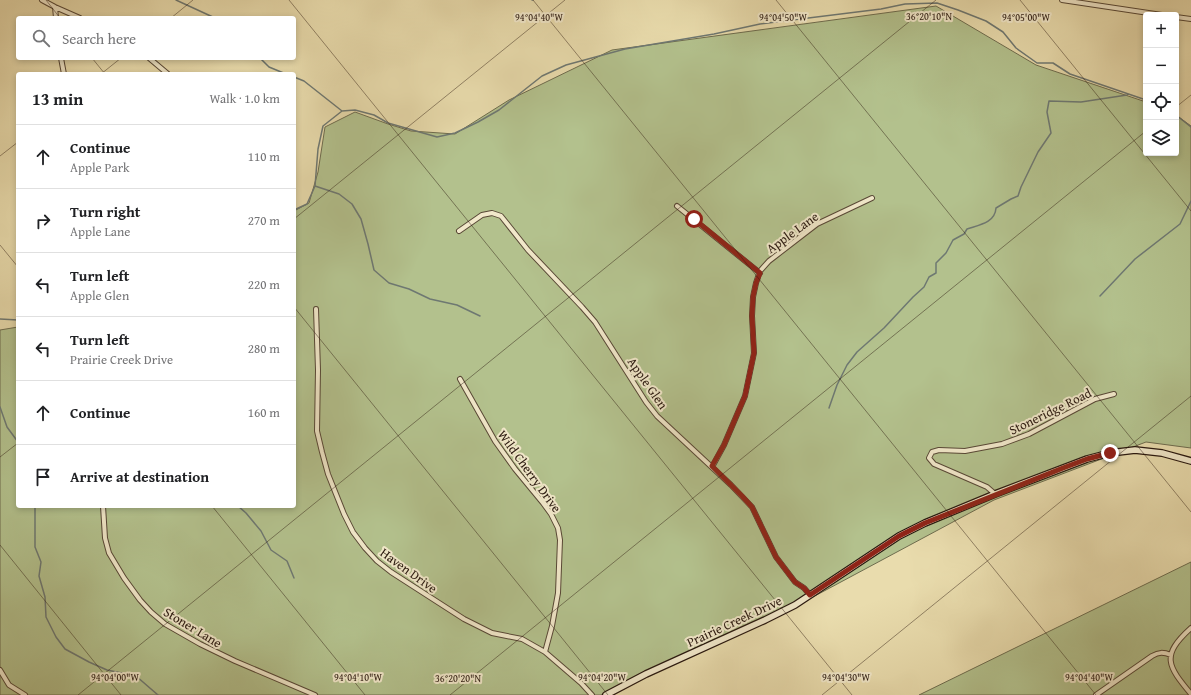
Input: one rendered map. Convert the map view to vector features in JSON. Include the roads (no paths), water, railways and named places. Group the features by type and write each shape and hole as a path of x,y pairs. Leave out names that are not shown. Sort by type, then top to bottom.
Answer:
{"main road":[{"name":"Prairie Creek Drive","path":"606,695 626,684 795,605 899,536 925,523 995,494 1087,459 1110,453 1135,450 1162,453 1191,461"}],"street":[{"path":"42,0 75,16"},
{"path":"1062,0 1143,12"},
{"path":"55,7 56,16"},
{"path":"1179,17 1191,19"},
{"path":"60,60 64,72"},
{"path":"151,60 166,72"},
{"name":"Apple Lane","path":"712,466 724,445 745,396 754,353 752,316 753,297 760,273 769,261 817,224 872,198"},
{"path":"677,206 760,273"},
{"name":"Apple Glen","path":"459,231 482,215 492,213 501,216 528,250 595,322 646,402 658,416 712,466 752,507 776,557 795,582 804,588 810,595"},
{"name":"Haven Drive","path":"316,309 318,431 322,452 328,474 344,514 353,532 364,548 377,561 450,611 492,633 522,639 545,652 581,683 592,695"},
{"name":"Wild Cherry Drive","path":"460,379 495,441 551,514 558,528 560,540 558,593 552,626 545,652"},
{"name":"Stoneridge Road","path":"995,494 987,487 934,464 929,458 932,452 939,450 965,451 1016,440 1095,399 1114,394"},
{"name":"Stoner Lane","path":"103,508 105,538 109,553 124,578 151,612 165,624 206,647 315,695"},
{"path":"1191,628 1176,644 1170,660 1173,671 1191,694"},
{"path":"1096,695 1159,652 1165,652 1171,655"},
{"path":"0,670 9,685 25,695"}],"waterway":[{"path":"176,0 211,16"},
{"path":"296,209 307,204 315,186 318,149 323,126 342,111 355,110 374,115 388,123 437,137 455,133 478,122 499,110 542,76 566,65 625,49 714,34 760,24 881,9 905,4 937,3 986,21 1003,32 1016,48 1037,63 1053,63 1070,74 1143,99"},
{"path":"262,60 269,67 281,72"},
{"path":"296,78 304,81 342,111"},
{"path":"829,408 837,385 847,365 857,352 884,328 924,287 929,277 936,273 936,263 946,253 953,240 964,234 967,229 986,223 993,217 996,208 1018,196 1038,152 1051,133 1047,112 1049,101 1081,102 1127,95"},
{"path":"1179,117 1191,127"},
{"path":"315,186 339,194 352,204 361,219 374,270 389,283 409,289 430,299 457,305 480,316"},
{"path":"1100,296 1135,259 1180,224 1191,201"},
{"path":"0,319 16,320"},
{"path":"0,407 7,427 16,439"},
{"path":"35,508 35,547 41,562 39,576 45,597 46,617 56,637 65,649 107,670 136,676 158,695"},
{"path":"240,508 261,531 271,550 287,561 294,578"}]}
